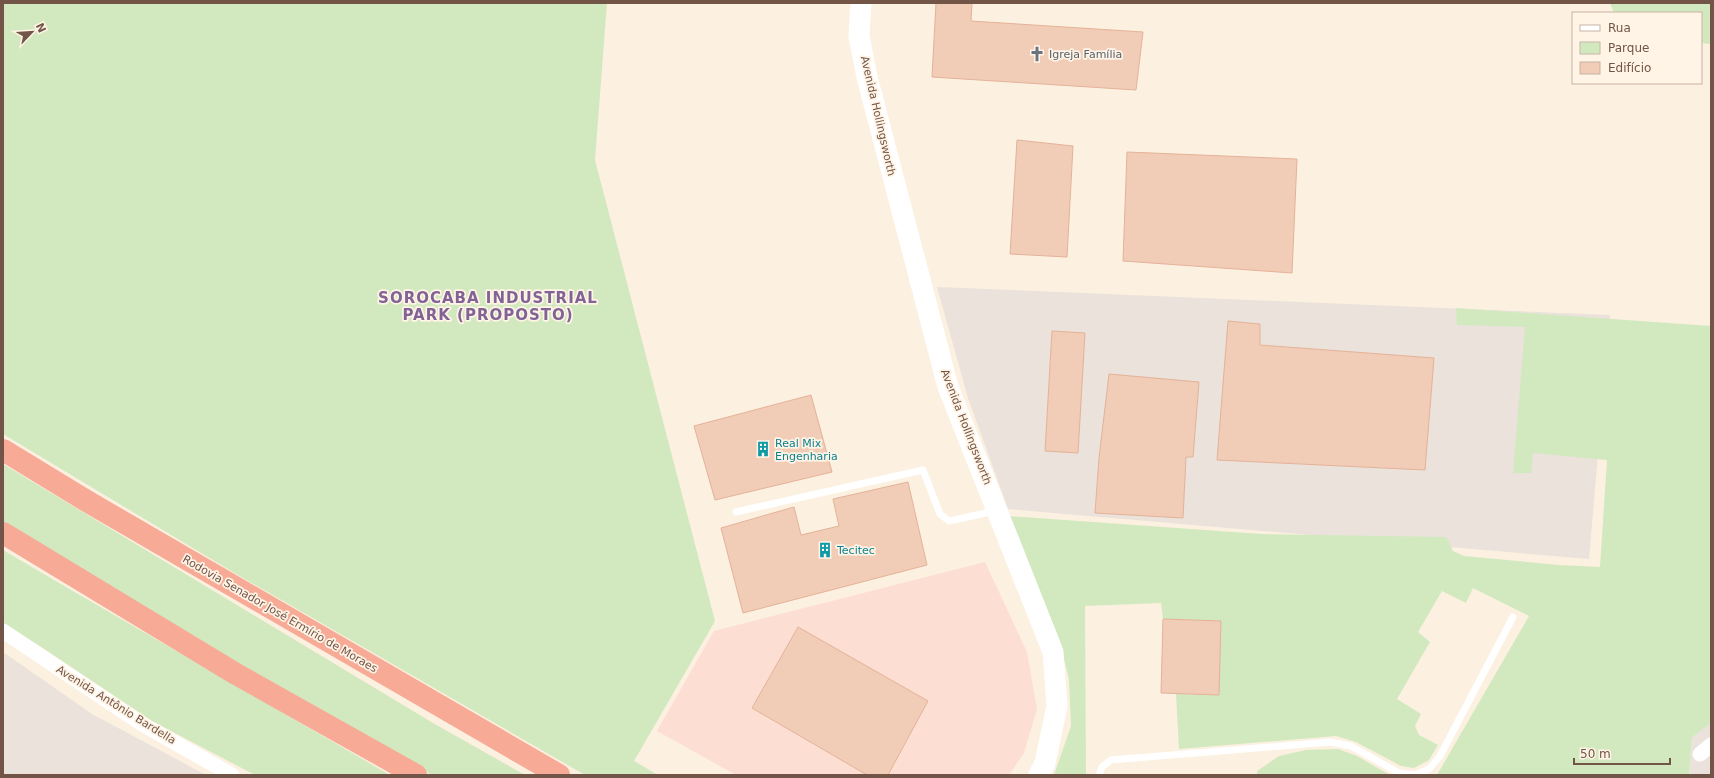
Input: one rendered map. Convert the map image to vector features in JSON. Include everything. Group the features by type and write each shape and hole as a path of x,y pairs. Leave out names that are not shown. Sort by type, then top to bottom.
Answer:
{"highway":[{"name":"Rodovia Senador José Ermírio de Moraes","path":"3,450 85,500 559,775"},
{"path":"3,533 236,674 416,775"}],"main road":[{"name":"Avenida Hollingsworth","path":"861,3 860,36 867,77 948,387 1053,652 1057,706 1045,763 1039,775"}],"street":[{"name":"Avenida Antônio Bardella","path":"3,631 142,724 232,775"}],"lane":[{"path":"736,512 922,470 940,514 949,521 972,517 997,510"},
{"path":"1099,775 1102,767 1112,760 1330,742 1351,746 1399,773 1415,774 1428,769 1440,756 1513,617"}],"shaded area":[{"path":"937,287 1610,315 1589,559 1008,509 968,398"},
{"path":"1711,499 1711,775 1689,775 1706,571"},
{"path":"985,562 1027,652 1037,709 1024,753 1009,775 736,775 657,731 714,631"},
{"path":"3,652 92,714 206,775 3,775"}],"green space":[{"path":"3,3 607,3 595,160 715,621 634,761 658,775 585,775 236,574 3,434"},
{"path":"1610,3 1711,3 1711,44 1702,43 1702,12 1614,12"},
{"path":"1456,308 1711,326 1711,723 1692,737 1689,775 1437,775 1529,616 1473,588 1466,603 1442,591 1418,632 1430,642 1397,699 1421,714 1415,726 1419,735 1438,745 1429,760 1414,768 1401,766 1356,742 1336,736 1179,749 1176,694 1218,695 1221,621 1163,619 1161,603 1085,606 1086,775 1054,775 1071,726 1069,679 1058,636 1008,516 1261,534 1446,537 1453,551 1464,556 1559,565 1600,567 1607,460 1533,453 1531,473 1513,473 1525,327 1457,325"},
{"path":"3,464 433,723 525,775 432,775 140,607 3,523"},
{"path":"3,550 390,775 255,775 152,721 3,623"},
{"path":"1338,749 1357,756 1390,775 1257,775 1257,771 1279,756 1306,750"}],"building":[{"name":"Igreja Família","path":"936,3 972,3 971,21 1143,32 1136,90 932,77"},
{"path":"1017,140 1073,146 1067,257 1010,254"},
{"path":"1127,152 1297,159 1292,273 1123,261"},
{"path":"1228,321 1260,324 1260,345 1434,358 1425,470 1217,460"},
{"path":"1052,331 1085,333 1078,453 1045,451"},
{"path":"1109,374 1199,382 1193,457 1186,457 1183,518 1095,513 1099,458"},
{"name":"Real Mix Engenharia","path":"811,395 832,472 715,500 694,426"},
{"name":"Tecitec","path":"908,482 927,565 743,613 721,528 794,507 801,535 839,526 833,499"},
{"path":"1163,619 1221,621 1219,695 1161,693"},
{"path":"798,627 928,701 888,775 867,775 752,708"}],"place":[{"name":"Igreja Família","path":"1037,54"},
{"name":"Real Mix Engenharia","path":"763,449"},
{"name":"Tecitec","path":"825,550"}],"district":[{"name":"SOROCABA INDUSTRIAL PARK (PROPOSTO)","path":"488,306"}]}
